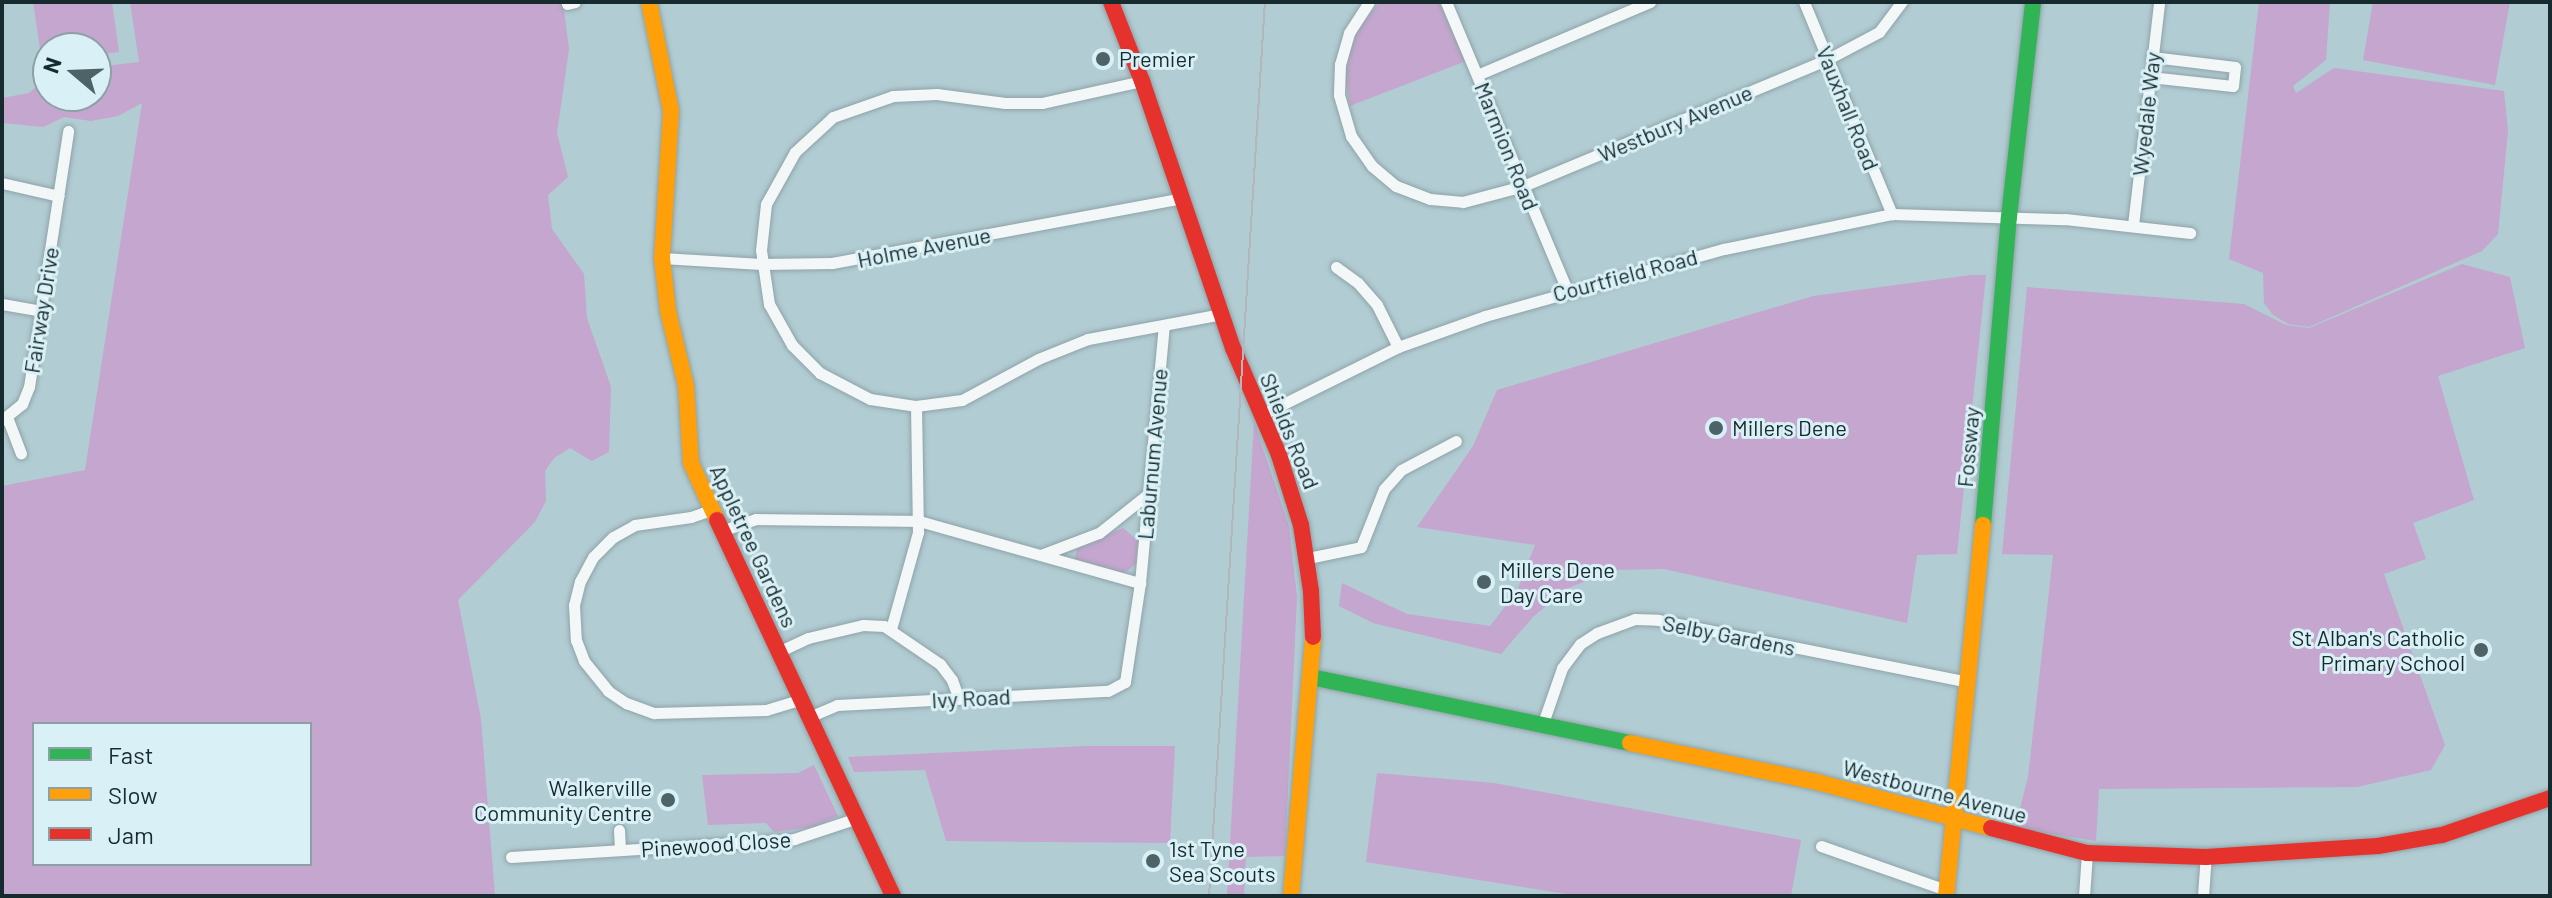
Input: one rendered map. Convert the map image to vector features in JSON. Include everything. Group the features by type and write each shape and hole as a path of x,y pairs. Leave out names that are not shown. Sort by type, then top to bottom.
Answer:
{"street":[{"name":"Appletree Gardens","path":"649,2 671,111 662,258 668,311 686,386 691,463 893,896"},
{"name":"Shields Road","path":"1111,2 1142,81 1222,314 1293,495 1308,558 1314,626 1291,896"},
{"name":"Westbury Avenue","path":"1369,2 1346,41 1338,80 1345,122 1372,166 1405,190 1445,201 1482,200 1523,186 1828,59 1879,32 1902,2"},
{"name":"Marmion Road","path":"1446,2 1567,290"},
{"path":"1477,75 1650,2"},
{"name":"Vauxhall Road","path":"1804,2 1892,214"},
{"name":"Fossway","path":"1946,893 1969,682 2009,217 2033,2"},
{"name":"Wyedale Way","path":"2133,225 2159,2"},
{"path":"2150,77 2233,86 2235,67 2152,57"},
{"path":"1142,81 1042,103 1005,103 916,94 882,98 851,108 805,140 775,183 762,220 761,264 765,288 777,322 810,365 857,394 891,404 916,406 962,400 1038,359 1088,339 1222,314"},
{"name":"Fairway Drive","path":"21,453 5,419 22,404 29,387 68,131"},
{"path":"2,183 59,196"},
{"name":"Holme Avenue","path":"662,258 761,264 832,263 1182,198"},
{"name":"Courtfield Road","path":"1261,415 1398,347 1567,290 1724,249 1892,214 2009,217"},
{"path":"2009,217 2133,225 2190,233"},
{"path":"1336,267 1358,283 1377,305 1398,347"},
{"path":"2,304 41,311"},
{"name":"Laburnum Avenue","path":"1129,675 1164,325"},
{"path":"891,629 919,521 916,406"},
{"path":"1308,558 1361,547 1384,489 1401,470 1456,441"},
{"path":"1040,555 1099,533 1148,494"},
{"path":"711,510 684,518 635,525 613,537 593,557 580,581 574,605 576,640 584,661 608,691 626,703 654,713 766,710 801,699"},
{"path":"721,531 756,519 919,521 1140,583"},
{"name":"Selby Gardens","path":"1543,723 1562,668 1580,644 1607,628 1635,619 1658,620 1969,682"},
{"path":"778,652 808,638 863,625 891,629 946,670 959,699"},
{"name":"Ivy Road","path":"809,717 837,705 1108,691 1121,686 1129,675"},
{"name":"Westbourne Avenue","path":"1311,677 1817,782 2087,853 2206,857 2317,852 2409,841 2477,824 2550,798"},
{"name":"Pinewood Close","path":"511,857 794,839 857,818"},
{"name":"Pinewood Close","path":"619,830 620,850"},
{"path":"1821,846 1946,893"},
{"path":"2084,896 2087,853"},
{"path":"2203,896 2206,857"}],"shaded area":[{"path":"33,2 112,2 119,52 112,53 112,32 37,32"},
{"path":"130,2 563,2 569,49 557,133 568,177 548,195 552,229 584,274 587,318 611,387 609,452 592,461 570,448 554,458 545,471 546,501 535,522 458,600 481,719 495,896 2,896 2,486 85,470 142,103 118,116 91,121 64,117 43,127 2,123 2,98 32,90 32,112 112,112 112,65 139,62"},
{"path":"1380,2 1439,2 1466,61 1350,106 1345,77 1350,52 1358,29"},
{"path":"2259,2 2330,2 2326,60 2293,86 2296,93 2334,68 2504,91 2508,131 2498,234 2482,251 2309,327 2288,324 2273,315 2264,303 2263,273 2229,259"},
{"path":"2373,2 2510,2 2495,85 2363,60"},
{"path":"2462,264 2510,277 2525,348 2438,376 2474,500 2413,523 2426,559 2384,574 2445,745 2431,770 2357,787 2099,789 2096,841 2015,828 2028,777 2053,555 2002,554 2027,287 2244,304 2286,325 2309,328"},
{"path":"1986,275 1957,554 1917,555 1907,623 1664,569 1614,570 1566,589 1533,617 1501,654 1373,623 1339,606 1342,583 1407,614 1490,626 1517,591 1535,545 1417,527 1473,446 1497,390 1813,296"},
{"path":"1254,422 1289,526 1297,597 1285,856 1246,857 1244,896 1227,896"},
{"path":"1123,528 1138,541 1136,564 1127,571 1119,573 1075,559 1077,548"},
{"path":"1086,746 1175,746 1170,843 946,841 925,770 854,772 848,757"},
{"path":"814,765 838,816 814,827 774,832 766,823 708,825 702,775 798,773"},
{"path":"1377,773 1494,783 1801,840 1791,896 1579,896 1366,862"}],"tram line":[{"path":"1209,896 1265,2"}],"traffic: fast":[{"path":"1983,525 2009,217 2033,2"},
{"path":"1311,677 1630,743"}],"traffic: slow":[{"path":"649,2 671,111 662,258 668,311 686,386 691,463 717,520"},
{"path":"1946,896 1983,525"},
{"path":"1291,896 1313,637"},
{"path":"1630,743 1817,782 1991,828"}],"traffic: jam":[{"path":"1111,2 1142,81 1233,348 1279,455 1301,525 1311,591 1313,637"},
{"path":"717,520 893,896"},
{"path":"1991,828 2087,853 2206,857 2378,846 2442,835 2550,798"}],"place":[{"name":"Premier","path":"1103,59"},
{"name":"Millers Dene","path":"1716,428"},
{"name":"Millers Dene Day Care","path":"1484,582"},
{"name":"St Alban's Catholic Primary School","path":"2481,650"},
{"name":"Walkerville Community Centre","path":"668,800"},
{"name":"1st Tyne Sea Scouts","path":"1153,861"}]}
